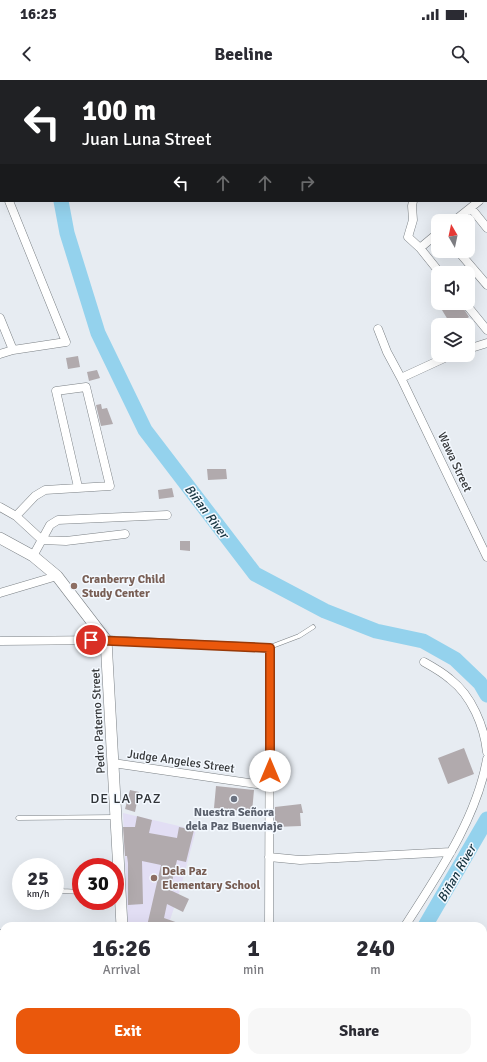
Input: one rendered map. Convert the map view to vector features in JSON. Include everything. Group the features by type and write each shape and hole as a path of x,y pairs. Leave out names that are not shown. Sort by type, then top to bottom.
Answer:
{"street":[{"path":"0,354 13,350 66,342 9,202"},
{"path":"413,202 413,220 408,237 420,248 434,266"},
{"path":"463,214 478,202"},
{"path":"471,208 487,228"},
{"path":"420,248 431,239"},
{"path":"464,258 487,285"},
{"path":"471,310 487,330"},
{"path":"0,318 13,350"},
{"name":"Wawa Street","path":"378,329 387,352 487,557"},
{"path":"475,347 487,343"},
{"path":"401,378 436,362"},
{"path":"16,516 35,496 45,490 110,486 86,387 56,391 78,487"},
{"path":"0,506 16,516 42,540 66,541 125,534"},
{"path":"34,556 50,525 58,520 167,515"},
{"path":"0,538 34,556 57,576 106,640"},
{"path":"0,593 57,576"},
{"path":"0,641 106,640 270,648 269,922"},
{"name":"Pedro Paterno Street","path":"106,640 117,817 118,858"},
{"path":"424,662 450,679 465,693 471,702 485,736 487,752"},
{"path":"407,922 451,852 475,800 483,779 487,759"},
{"name":"Judge Angeles Street","path":"113,763 270,786"},
{"path":"269,857 300,860 451,852"},
{"name":"Pedro Paterno Street","path":"120,910 122,922"}],"lane":[{"path":"270,648 299,636 313,627"},
{"path":"18,818 117,817"}],"shaded area":[{"name":"Dela Paz Elementary School","path":"123,813 196,830 180,890 169,922 128,922"}],"building":[{"path":"442,310 464,310 469,317 468,318 447,318"},
{"path":"78,356 80,367 68,369 66,358"},
{"path":"97,370 100,378 89,381 87,372"},
{"path":"101,404 102,409 107,408 113,424 101,426 96,405"},
{"path":"207,469 226,469 227,479 208,480"},
{"path":"172,488 174,497 159,499 158,490"},
{"path":"180,541 190,541 190,551 180,550"},
{"path":"464,748 474,774 448,784 438,758"},
{"name":"Nuestra Señora dela Paz Buenviaje","path":"216,786 254,790 252,812 214,808"},
{"path":"130,790 139,792 135,812 125,809"},
{"path":"301,804 303,813 300,813 301,826 275,827 275,807"},
{"name":"Dela Paz Elementary School","path":"137,816 152,820 149,833 177,838 179,827 194,830 186,862 177,860 170,890 189,899 183,912 167,904 164,918 175,922 148,922 161,865 142,861 143,904 128,905 128,863 127,856 125,856 123,827 135,827"}],"waterway":[{"name":"Biñan River","path":"61,202 67,233 98,333 145,430 255,574 325,611 376,631 423,641 455,659 480,683 487,695"},
{"name":"Biñan River","path":"427,922 487,819"}],"place":[{"name":"Cranberry Child Study Center","path":"74,586"},
{"name":"Nuestra Señora dela Paz Buenviaje","path":"234,799"},
{"name":"Dela Paz Elementary School","path":"154,878"}],"district":[{"name":"DE LA PAZ","path":"126,798"}],"route":[{"path":"91,640 270,648 270,771"}]}
